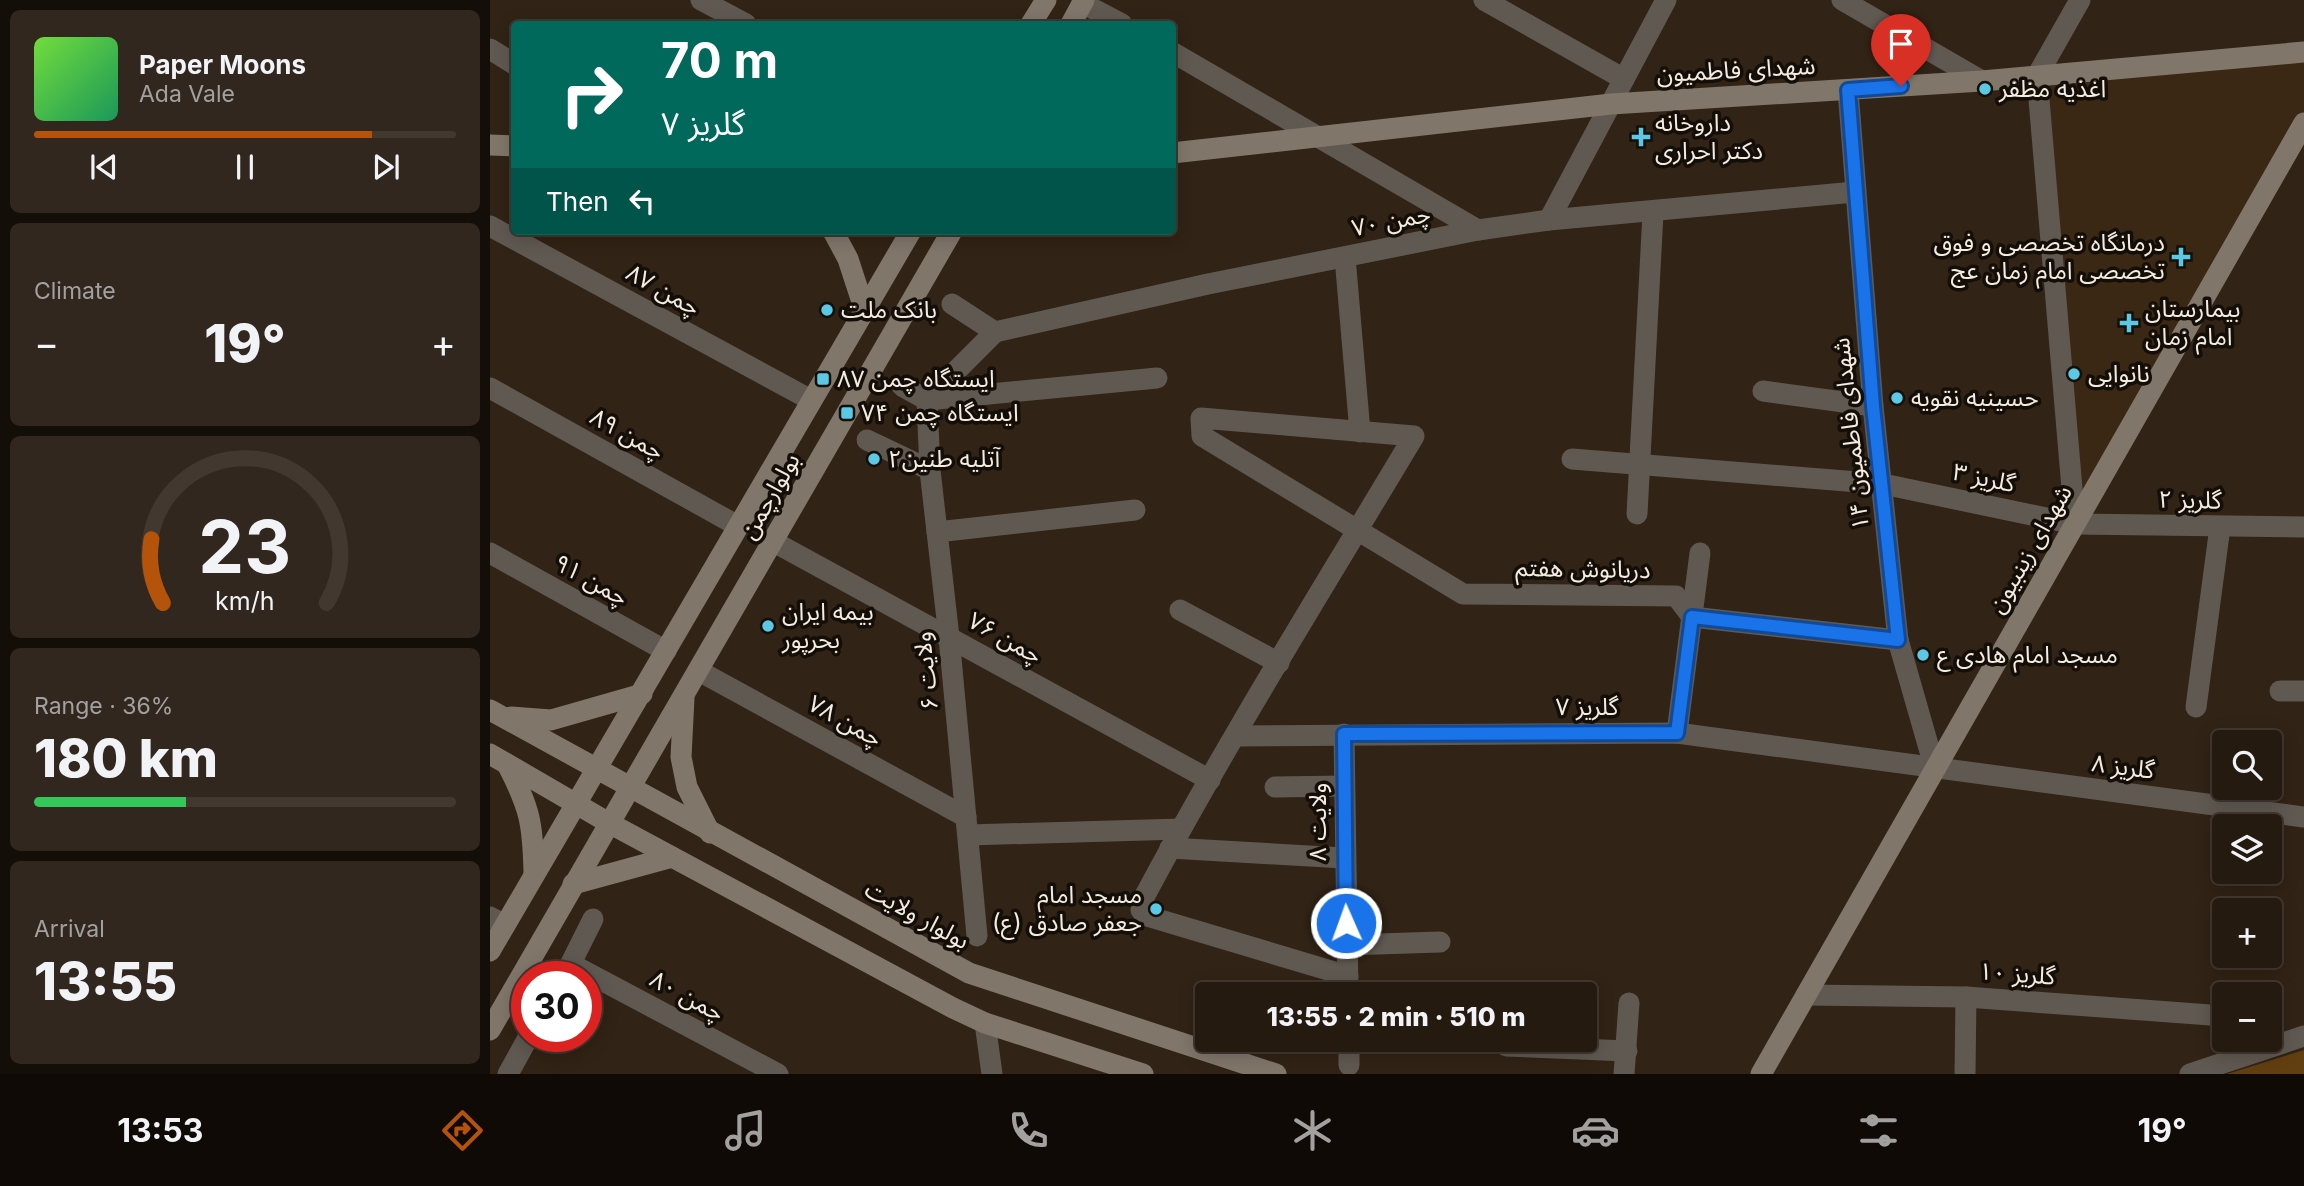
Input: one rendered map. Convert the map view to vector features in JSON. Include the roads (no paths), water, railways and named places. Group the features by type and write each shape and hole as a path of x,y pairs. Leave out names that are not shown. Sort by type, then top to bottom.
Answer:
{"main road":[{"path":"1033,21 1046,0"},
{"path":"1072,21 1081,1"},
{"name":"شهدای فاطمیون","path":"1176,153 1611,104 1982,81 2304,52"},
{"name":"شهدای زینبیون","path":"1761,1074 2304,123"},
{"path":"490,145 511,146"},
{"path":"835,235 848,259 864,309"},
{"name":"بولوارچمن","path":"575,803 642,694 909,235"},
{"name":"بولوارچمن","path":"609,823 950,235"},
{"path":"496,713 551,720 642,694"},
{"path":"685,694 681,757 687,787 710,833"},
{"path":"496,713 598,768"},
{"path":"499,759 671,857 985,1023 1143,1074"},
{"path":"499,759 528,803 533,829 534,875"},
{"name":"بولوار ولایت","path":"598,768 710,833 991,983 1276,1074"},
{"path":"490,951 497,921 534,875 575,803"},
{"path":"490,1030 609,823"},
{"path":"573,884 671,857"}],"street":[{"path":"701,0 740,21"},
{"path":"1484,0 1624,79"},
{"path":"1549,220 1667,0"},
{"path":"1842,0 1982,81"},
{"path":"2075,524 2037,76 2080,0"},
{"path":"1081,1 1117,21"},
{"path":"490,50 511,62"},
{"path":"1176,54 1478,230"},
{"name":"شهدای فاطمیون ۱۴","path":"1848,90 1873,406 1898,640 1935,769"},
{"name":"چمن ۷۰","path":"995,332 1478,230 1549,220 1653,213 1855,192"},
{"path":"1637,514 1653,213"},
{"name":"چمن ۸۷","path":"490,226 811,400"},
{"path":"1345,257 1360,432"},
{"path":"927,400 995,332 952,304"},
{"path":"902,386 927,400 1157,379"},
{"name":"چمن ۸۹","path":"490,388 738,526"},
{"path":"1763,391 1873,406"},
{"name":"ولایت ۶","path":"927,400 930,470 949,637 977,936"},
{"path":"1339,982 1147,916 1141,910 1142,901 1170,848 1414,436 1201,418 1202,436 1357,531"},
{"path":"867,440 930,470"},
{"name":"گلریز ۳","path":"1572,459 1883,484 2075,524"},
{"path":"937,532 1135,510"},
{"name":"گلریز ۲","path":"2075,524 2304,527"},
{"path":"2196,707 2220,527"},
{"name":"دریانوش هفتم","path":"1357,531 1464,594 1676,596 1692,617"},
{"name":"چمن ۷۶","path":"774,542 1210,780"},
{"name":"چمن ۹۱","path":"490,553 666,652"},
{"path":"1677,733 1700,553"},
{"path":"1180,610 1279,663"},
{"path":"1692,617 1898,640"},
{"name":"چمن ۷۸","path":"699,671 967,826"},
{"path":"2280,691 2304,691"},
{"name":"گلریز ۷","path":"1236,736 1677,733 1935,769"},
{"name":"ولایت ۸","path":"1344,734 1348,982"},
{"name":"گلریز ۸","path":"1935,769 2304,817"},
{"path":"1275,786 1344,786"},
{"path":"967,826 1181,829"},
{"path":"1170,848 1344,858"},
{"path":"572,961 593,919"},
{"path":"1347,945 1440,942"},
{"name":"چمن ۸۰","path":"602,987 778,1074"},
{"name":"گلریز ۱۰","path":"1806,995 1966,997 2212,1015"},
{"path":"1965,1074 1966,997"},
{"path":"1624,1074 1629,1003"},
{"path":"985,1023 992,1074"},
{"path":"2282,1032 2299,1038"},
{"path":"2190,1074 2299,1038"},
{"path":"1597,1050 1626,1051"},
{"path":"508,1074 520,1052"},
{"path":"1349,1052 1349,1065"}],"place":[{"name":"اغذیه مظفر","path":"1985,89"},
{"name":"داروخانه دکتر احراری","path":"1641,137"},
{"name":"درمانگاه تخصصی و فوق تخصصی امام زمان عج","path":"2181,257"},
{"name":"بانک ملت","path":"827,310"},
{"name":"بیمارستان امام زمان","path":"2129,323"},
{"name":"نانوایی","path":"2074,374"},
{"name":"ایستگاه چمن ۸۷","path":"823,379"},
{"name":"حسینیه نقویه","path":"1897,398"},
{"name":"ایستگاه چمن ۷۴","path":"847,413"},
{"name":"آتلیه طنین۲","path":"874,459"},
{"name":"بيمه ايران بحرپور","path":"768,626"},
{"name":"مسجد امام هادی ع","path":"1923,655"},
{"name":"مسجد امام جعفر صادق (ع)","path":"1156,909"}]}
